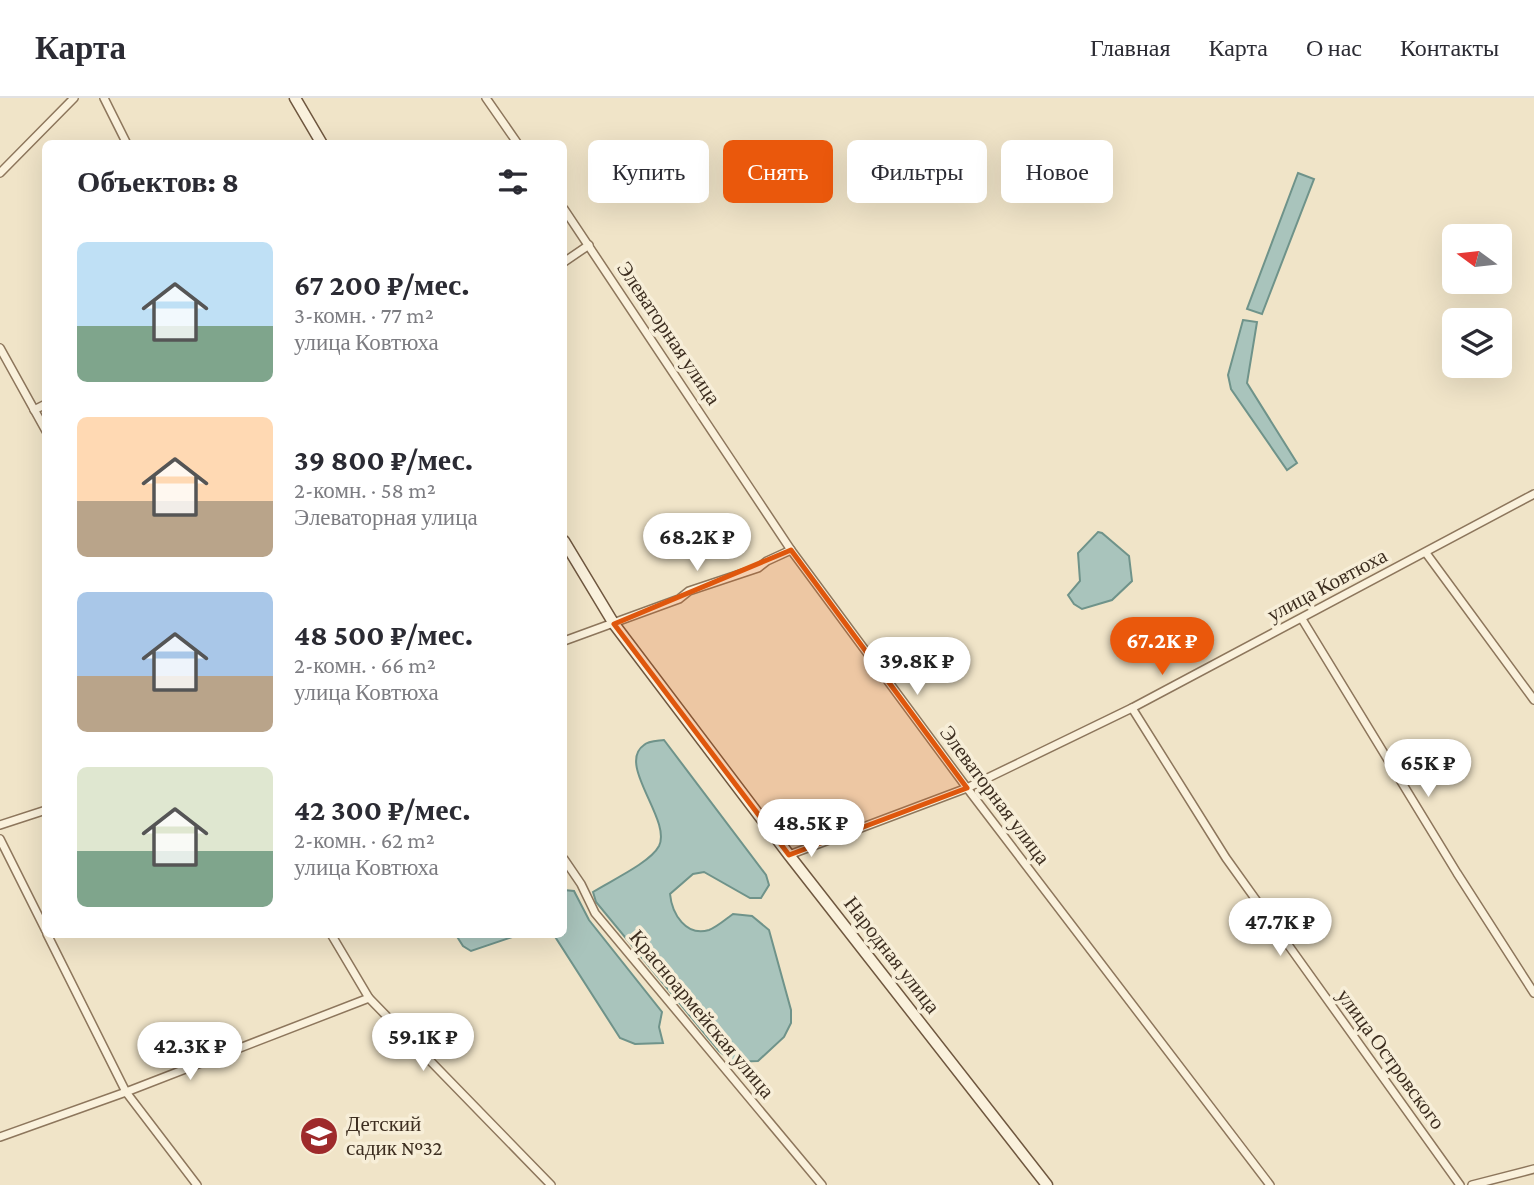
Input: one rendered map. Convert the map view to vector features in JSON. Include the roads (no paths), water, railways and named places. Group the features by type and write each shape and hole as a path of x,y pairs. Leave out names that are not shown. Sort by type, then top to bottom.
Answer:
{"main road":[{"path":"295,98 320,140"},
{"name":"Народная улица","path":"567,546 614,624 789,855 1047,1185"}],"street":[{"path":"0,173 74,98"},
{"path":"104,98 125,140"},
{"path":"486,98 515,140"},
{"name":"Элеваторная улица","path":"567,213 792,551 967,788 1270,1185"},
{"path":"567,260 589,245"},
{"path":"0,348 42,424"},
{"path":"34,410 42,406"},
{"name":"улица Ковтюха","path":"789,855 967,788 1132,708 1534,494"},
{"path":"567,640 679,599 689,591 710,582 758,568 767,561 792,551"},
{"path":"1426,553 1534,700"},
{"path":"1301,619 1534,993"},
{"name":"улица Островского","path":"1132,708 1226,858 1460,1185"},
{"path":"0,825 42,811"},
{"path":"0,839 42,925"},
{"name":"Красноармейская улица","path":"567,863 595,913 822,1185"},
{"path":"49,938 126,1092 197,1185"},
{"path":"333,938 369,998 551,1185"},
{"path":"0,1137 126,1092 369,998"},
{"path":"1472,1185 1534,1170"}],"water":[{"path":"1298,173 1314,179 1262,314 1247,309"},
{"path":"1243,320 1257,322 1247,383 1297,463 1287,470 1231,389 1228,375"},
{"path":"1098,532 1129,556 1132,581 1112,600 1082,609 1074,604 1068,595 1080,581 1078,553"},
{"path":"664,740 766,875 769,885 761,898 750,898 704,872 693,874 670,894 677,916 693,930 709,930 733,914 752,916 769,930 791,1010 791,1023 784,1037 758,1061 733,1062 719,1051 596,902 593,892 639,865 659,846 661,835 658,822 636,765 637,754 644,745"},
{"path":"567,890 574,891 589,920 662,1012 659,1027 663,1043 635,1044 620,1038 556,938 567,938"},
{"path":"458,938 509,938 471,951"}],"place":[{"name":"Детский садик №32","path":"319,1136"}]}
